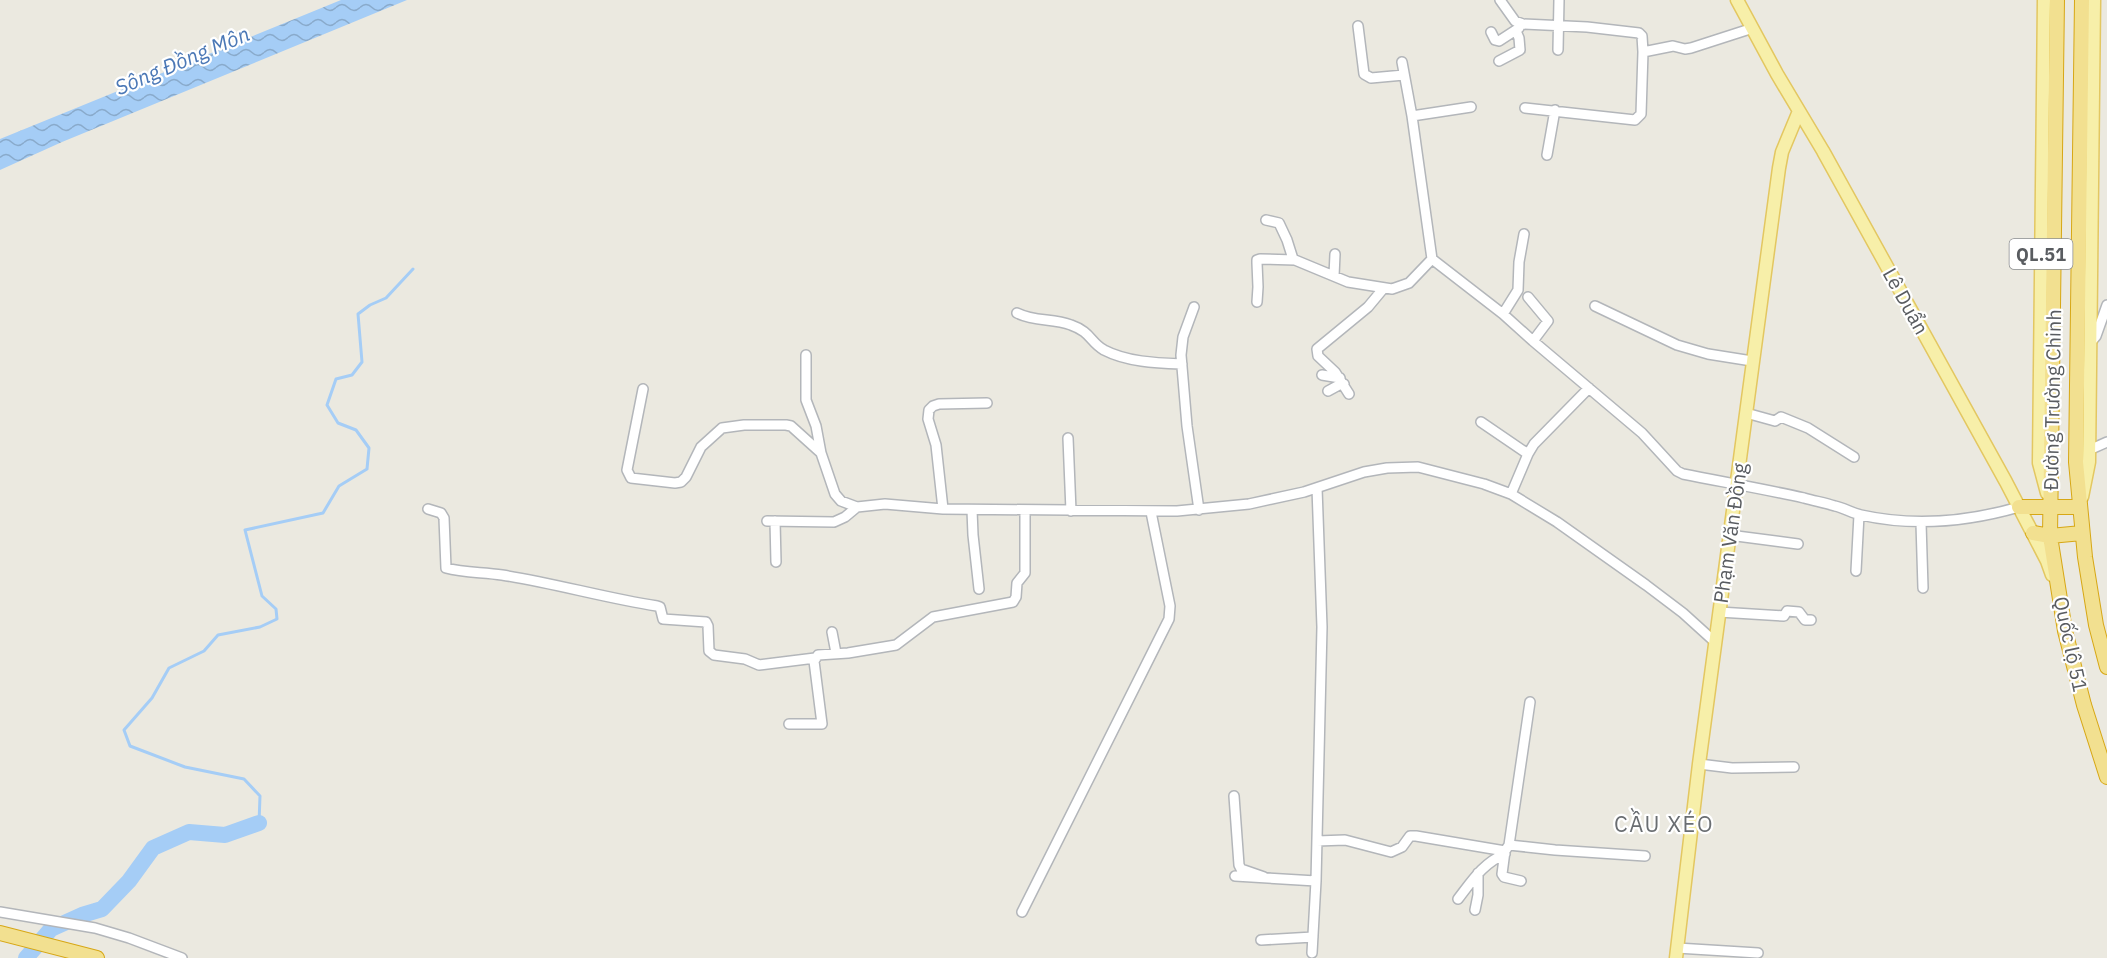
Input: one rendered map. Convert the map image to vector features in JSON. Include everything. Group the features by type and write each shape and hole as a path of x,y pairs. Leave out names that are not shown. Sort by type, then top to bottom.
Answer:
{"highway":[{"name":"Đường Trường Chinh","path":"2050,507 2049,99 2057,0"},
{"name":"Đường Trường Chinh","path":"2082,0 2076,462 2085,557"},
{"path":"2019,507 2080,507"},
{"name":"Quốc lộ 51","path":"2050,507 2050,536 2065,631 2084,705 2107,777"},
{"path":"2033,533 2050,536 2082,533"},
{"name":"Quốc lộ 51","path":"2085,557 2102,624 2107,667"},
{"path":"0,933 97,958"}],"main road":[{"name":"Lê Duẩn","path":"1737,0 1777,74 1823,151 2033,533 2047,561 2061,607"},
{"name":"Đường Trường Chinh","path":"2044,0 2049,99"},
{"name":"Đường Trường Chinh","path":"2080,507 2089,462 2094,0"},
{"name":"Phạm Văn Đồng","path":"1676,953 1729,535 1779,168 1782,153 1799,111"}],"street":[{"path":"1499,61 1520,50 1520,27 1500,0"},
{"path":"1558,50 1559,0"},
{"path":"1491,32 1498,41 1520,27 1559,25 1639,33 1642,36 1641,114 1635,120 1525,108"},
{"path":"1358,26 1364,74 1371,78 1404,75"},
{"path":"1643,51 1673,46 1691,48 1753,28"},
{"path":"1402,62 1432,259 1503,314 1642,433 1677,471 1837,506 1887,520 1921,523 1951,522 1984,517 2019,507"},
{"path":"1412,116 1471,107"},
{"path":"1547,155 1555,110"},
{"path":"1266,220 1280,223 1293,259"},
{"path":"1503,314 1518,290 1519,262 1524,234"},
{"path":"1334,276 1335,254"},
{"path":"1257,302 1257,260 1293,259 1357,285 1383,289 1400,288 1409,283 1432,259"},
{"path":"1349,394 1342,381 1322,361 1317,349 1368,307 1383,289"},
{"path":"1528,297 1548,321 1533,341"},
{"path":"2090,343 2096,336 2107,305"},
{"path":"1595,306 1677,345 1708,354 1752,361"},
{"path":"1194,307 1183,337 1182,364 1187,426 1199,510"},
{"path":"1017,313 1027,318 1054,320 1082,328 1104,350 1116,354 1139,361 1182,364"},
{"path":"806,355 806,400 816,426 820,453 835,494 841,501 857,507 885,504 972,510 1151,512 1199,510 1249,504 1317,488 1364,472 1418,467 1484,484 1511,494 1557,522 1646,585 1683,613 1715,642"},
{"path":"1322,375 1342,381"},
{"path":"1328,391 1342,381"},
{"path":"1511,494 1534,444 1588,388"},
{"path":"643,389 627,470 629,477 634,479 681,482 686,477 701,447 722,428 730,426 786,424 820,453"},
{"path":"943,509 936,446 928,426 929,410 939,404 987,403"},
{"path":"1746,413 1775,421 1781,417 1808,428 1854,457"},
{"path":"1480,422 1528,454"},
{"path":"1068,438 1071,511"},
{"path":"2089,450 2107,442"},
{"path":"1312,953 1322,627 1317,488"},
{"path":"776,562 771,521 834,522 845,517 857,507"},
{"path":"428,509 441,513 444,518 446,568 501,575 657,606 663,618 706,622 711,655 759,665 815,658 818,654 896,645 933,617 1013,602 1016,597 1017,583 1025,573 1025,511"},
{"path":"972,510 979,589"},
{"path":"1022,912 1169,619 1170,606 1151,512"},
{"path":"1856,571 1859,514"},
{"path":"1921,523 1923,588"},
{"path":"1729,535 1798,544"},
{"path":"1719,612 1774,616 1784,616 1787,611 1799,612 1805,620 1811,621"},
{"path":"832,632 836,653"},
{"path":"789,724 822,723 815,658"},
{"path":"1521,881 1504,877 1502,874 1530,702"},
{"path":"1699,764 1732,768 1794,767"},
{"path":"1234,796 1239,865 1241,869 1264,877"},
{"path":"1317,841 1345,840 1391,852 1397,851 1410,836 1416,836 1506,850 1555,850 1645,856"},
{"path":"1458,899 1478,873 1506,850"},
{"path":"1475,910 1478,873"},
{"path":"1235,876 1316,881"},
{"path":"0,912 80,925 129,938 182,958"},
{"path":"1261,940 1313,937"},
{"path":"1676,953 1758,953"}],"water":[{"name":"Sông Đồng Môn","path":"341,0 407,0 62,142 0,170 0,139"}],"waterway":[{"path":"259,823 260,796 244,779 185,767 130,746 124,730 152,698 169,668 204,651 218,635 260,627 277,619 276,609 262,596 245,530 323,513 339,486 367,469 369,448 356,430 338,423 327,405 336,379 352,375 362,362 358,314 370,305 386,298 413,269"},
{"path":"26,958 51,929 102,909 129,881 153,848 189,832 225,835 259,823"}],"district":[{"name":"CẦU XÉO","path":"1664,823"}]}
